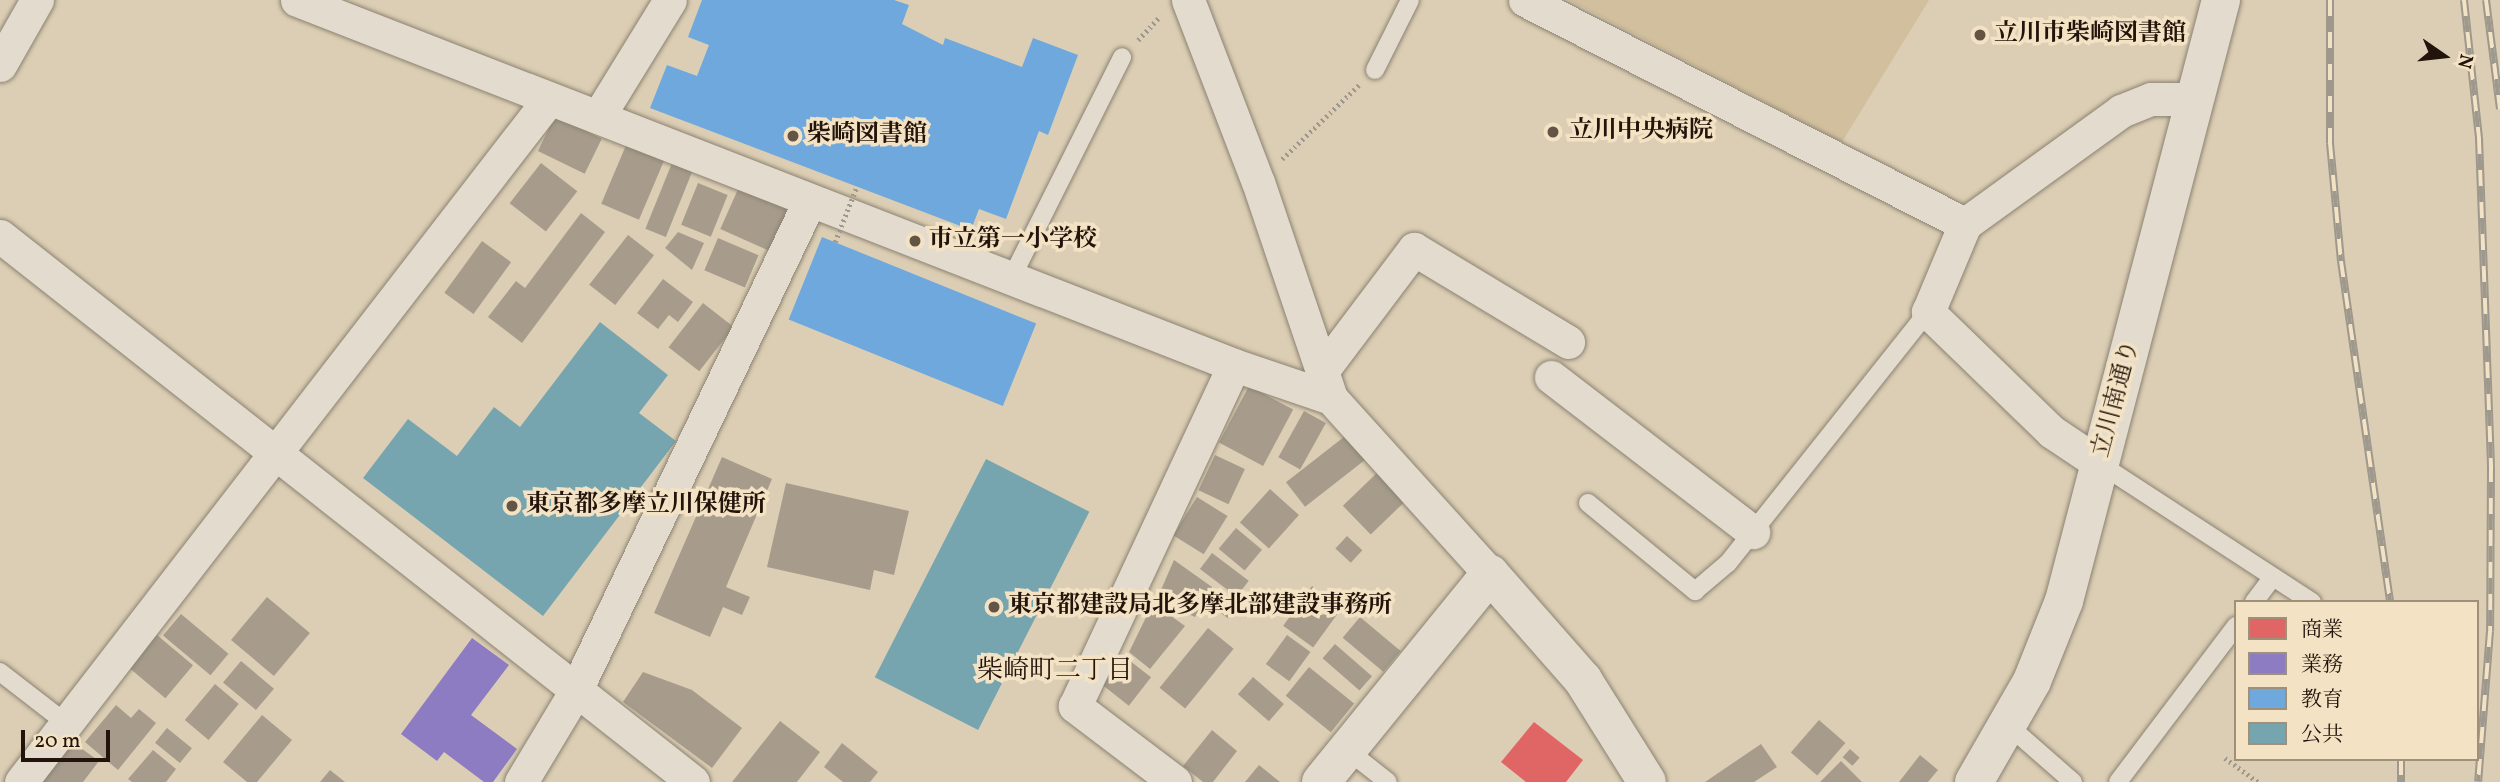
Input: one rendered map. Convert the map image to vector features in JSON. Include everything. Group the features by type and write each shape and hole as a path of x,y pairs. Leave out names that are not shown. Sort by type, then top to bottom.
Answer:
{"street":[{"path":"0,65 37,0"},
{"path":"297,0 809,202 1234,365 1326,385"},
{"path":"598,117 670,0"},
{"path":"1525,0 1965,223"},
{"name":"立川南通り","path":"1974,782 2009,726 2064,601 2221,0"},
{"path":"1177,5 1258,182 1326,385 1583,680 1647,782"},
{"path":"21,782 549,99"},
{"path":"2099,464 2052,432 1928,312 1965,223 2121,111 2151,99 2195,99"},
{"path":"521,782 575,692 809,202"},
{"path":"0,236 272,455 692,782"},
{"path":"1326,385 1415,250 1567,342"},
{"path":"1175,782 1076,706 1234,365"},
{"path":"1551,377 1753,532"},
{"path":"1321,782 1490,574"}],"lane":[{"path":"1375,70 1410,0"},
{"path":"1011,279 1122,57"},
{"path":"1588,503 1695,591 1728,563 1928,312"},
{"path":"2099,464 2309,600"},
{"path":"2256,600 2273,577"},
{"path":"2118,782 2234,629"},
{"path":"0,671 66,723"},
{"path":"2009,726 2073,782"},
{"path":"1346,749 1388,782"}],"path":[{"path":"1122,57 1177,5"},
{"path":"1258,182 1375,70"},
{"path":"835,242 857,186"},
{"path":"2225,758 2258,782"}],"shaded area":[{"path":"1569,0 1929,0 1842,142"}],"building: 商業":[{"path":"1534,722 1583,760 1566,782 1526,782 1501,762"}],"building: 業務":[{"path":"472,638 509,665 471,715 517,749 493,782 484,782 444,752 437,761 401,734"}],"building: 教育":[{"path":"702,0 894,0 909,5 902,24 943,45 945,38 1022,67 1033,38 1078,55 1048,135 1039,131 1006,219 979,209 971,230 650,108 667,65 697,76 709,45 688,37"},
{"path":"822,237 1036,324 1003,406 789,320"}],"building: 公共":[{"path":"600,322 668,375 639,413 676,441 543,616 363,478 408,419 457,456 494,407 520,427"},
{"path":"986,459 1089,512 978,730 875,677"}],"building: その他":[{"path":"555,116 602,139 585,174 538,151"},
{"path":"627,143 665,159 639,220 601,204"},
{"path":"541,163 577,191 546,232 510,203"},
{"path":"672,163 692,171 666,237 645,229"},
{"path":"698,183 728,195 711,237 681,225"},
{"path":"739,187 789,209 771,251 720,229"},
{"path":"581,213 605,232 522,343 488,317 516,281 525,288"},
{"path":"678,232 704,243 692,270 665,248"},
{"path":"628,235 654,255 615,305 589,285"},
{"path":"718,238 759,255 745,287 704,270"},
{"path":"482,241 511,262 474,314 444,293"},
{"path":"663,279 693,302 678,322 669,315 658,329 637,313"},
{"path":"703,303 734,327 699,371 669,347"},
{"path":"1249,386 1293,409 1263,466 1219,443"},
{"path":"1304,411 1326,423 1300,469 1278,457"},
{"path":"1349,433 1368,457 1305,507 1286,482"},
{"path":"1215,455 1245,469 1228,504 1199,490"},
{"path":"722,457 772,479 726,587 750,597 742,615 723,607 710,637 654,613"},
{"path":"1381,469 1409,498 1371,535 1343,506"},
{"path":"786,483 909,511 894,575 874,570 870,590 767,567"},
{"path":"1270,489 1299,515 1269,549 1240,522"},
{"path":"1197,497 1228,516 1204,554 1173,535"},
{"path":"1236,528 1262,550 1245,571 1219,549"},
{"path":"1347,536 1362,550 1351,563 1335,548"},
{"path":"1212,553 1249,581 1237,597 1200,569"},
{"path":"1174,560 1212,587 1195,617 1157,599"},
{"path":"1312,586 1342,608 1313,647 1283,626"},
{"path":"1219,590 1239,604 1228,619 1209,605"},
{"path":"267,597 310,633 274,676 231,640"},
{"path":"1153,603 1185,626 1150,669 1129,652"},
{"path":"181,614 228,654 210,675 163,635"},
{"path":"1360,617 1401,651 1383,672 1343,638"},
{"path":"1208,628 1234,649 1185,709 1160,688"},
{"path":"157,635 193,665 165,698 129,668"},
{"path":"1287,635 1310,652 1289,681 1266,664"},
{"path":"1335,644 1372,676 1360,690 1323,658"},
{"path":"1125,657 1151,677 1129,706 1103,685"},
{"path":"241,661 274,689 256,710 223,682"},
{"path":"1309,667 1354,704 1331,732 1286,696"},
{"path":"643,672 692,690 742,728 712,768 623,702"},
{"path":"1253,677 1284,704 1269,721 1238,694"},
{"path":"215,684 239,704 209,740 185,720"},
{"path":"116,705 131,718 139,709 156,723 118,770 85,742"},
{"path":"262,715 292,740 257,782 247,782 223,762"},
{"path":"1819,720 1845,743 1817,775 1791,752"},
{"path":"780,721 820,752 797,782 732,782"},
{"path":"167,728 192,748 180,763 155,743"},
{"path":"1212,730 1237,751 1213,782 1203,782 1183,766"},
{"path":"71,741 99,761 83,782 40,782"},
{"path":"842,743 878,772 870,782 843,782 824,767"},
{"path":"1761,744 1777,767 1754,782 1705,782"},
{"path":"1850,749 1860,758 1852,766 1843,757"},
{"path":"153,750 176,769 166,782 132,782 128,779"},
{"path":"1920,755 1938,770 1928,782 1899,782"},
{"path":"1841,761 1862,782 1820,782"},
{"path":"1259,765 1280,782 1245,782"},
{"path":"330,770 345,782 320,782"}],"railway":[{"path":"2330,0 2330,143 2341,261 2390,600"},
{"path":"2464,0 2479,138 2491,466 2490,631 2478,782"},
{"path":"2486,0 2500,109"},
{"path":"2401,761 2401,782"}],"place":[{"name":"立川市柴崎図書館","path":"1980,35"},
{"name":"立川中央病院","path":"1553,132"},
{"name":"柴崎図書館","path":"793,136"},
{"name":"市立第一小学校","path":"915,241"},
{"name":"東京都多摩立川保健所","path":"512,506"},
{"name":"東京都建設局北多摩北部建設事務所","path":"994,607"}],"district":[{"name":"柴崎町二丁目","path":"1055,672"}]}
